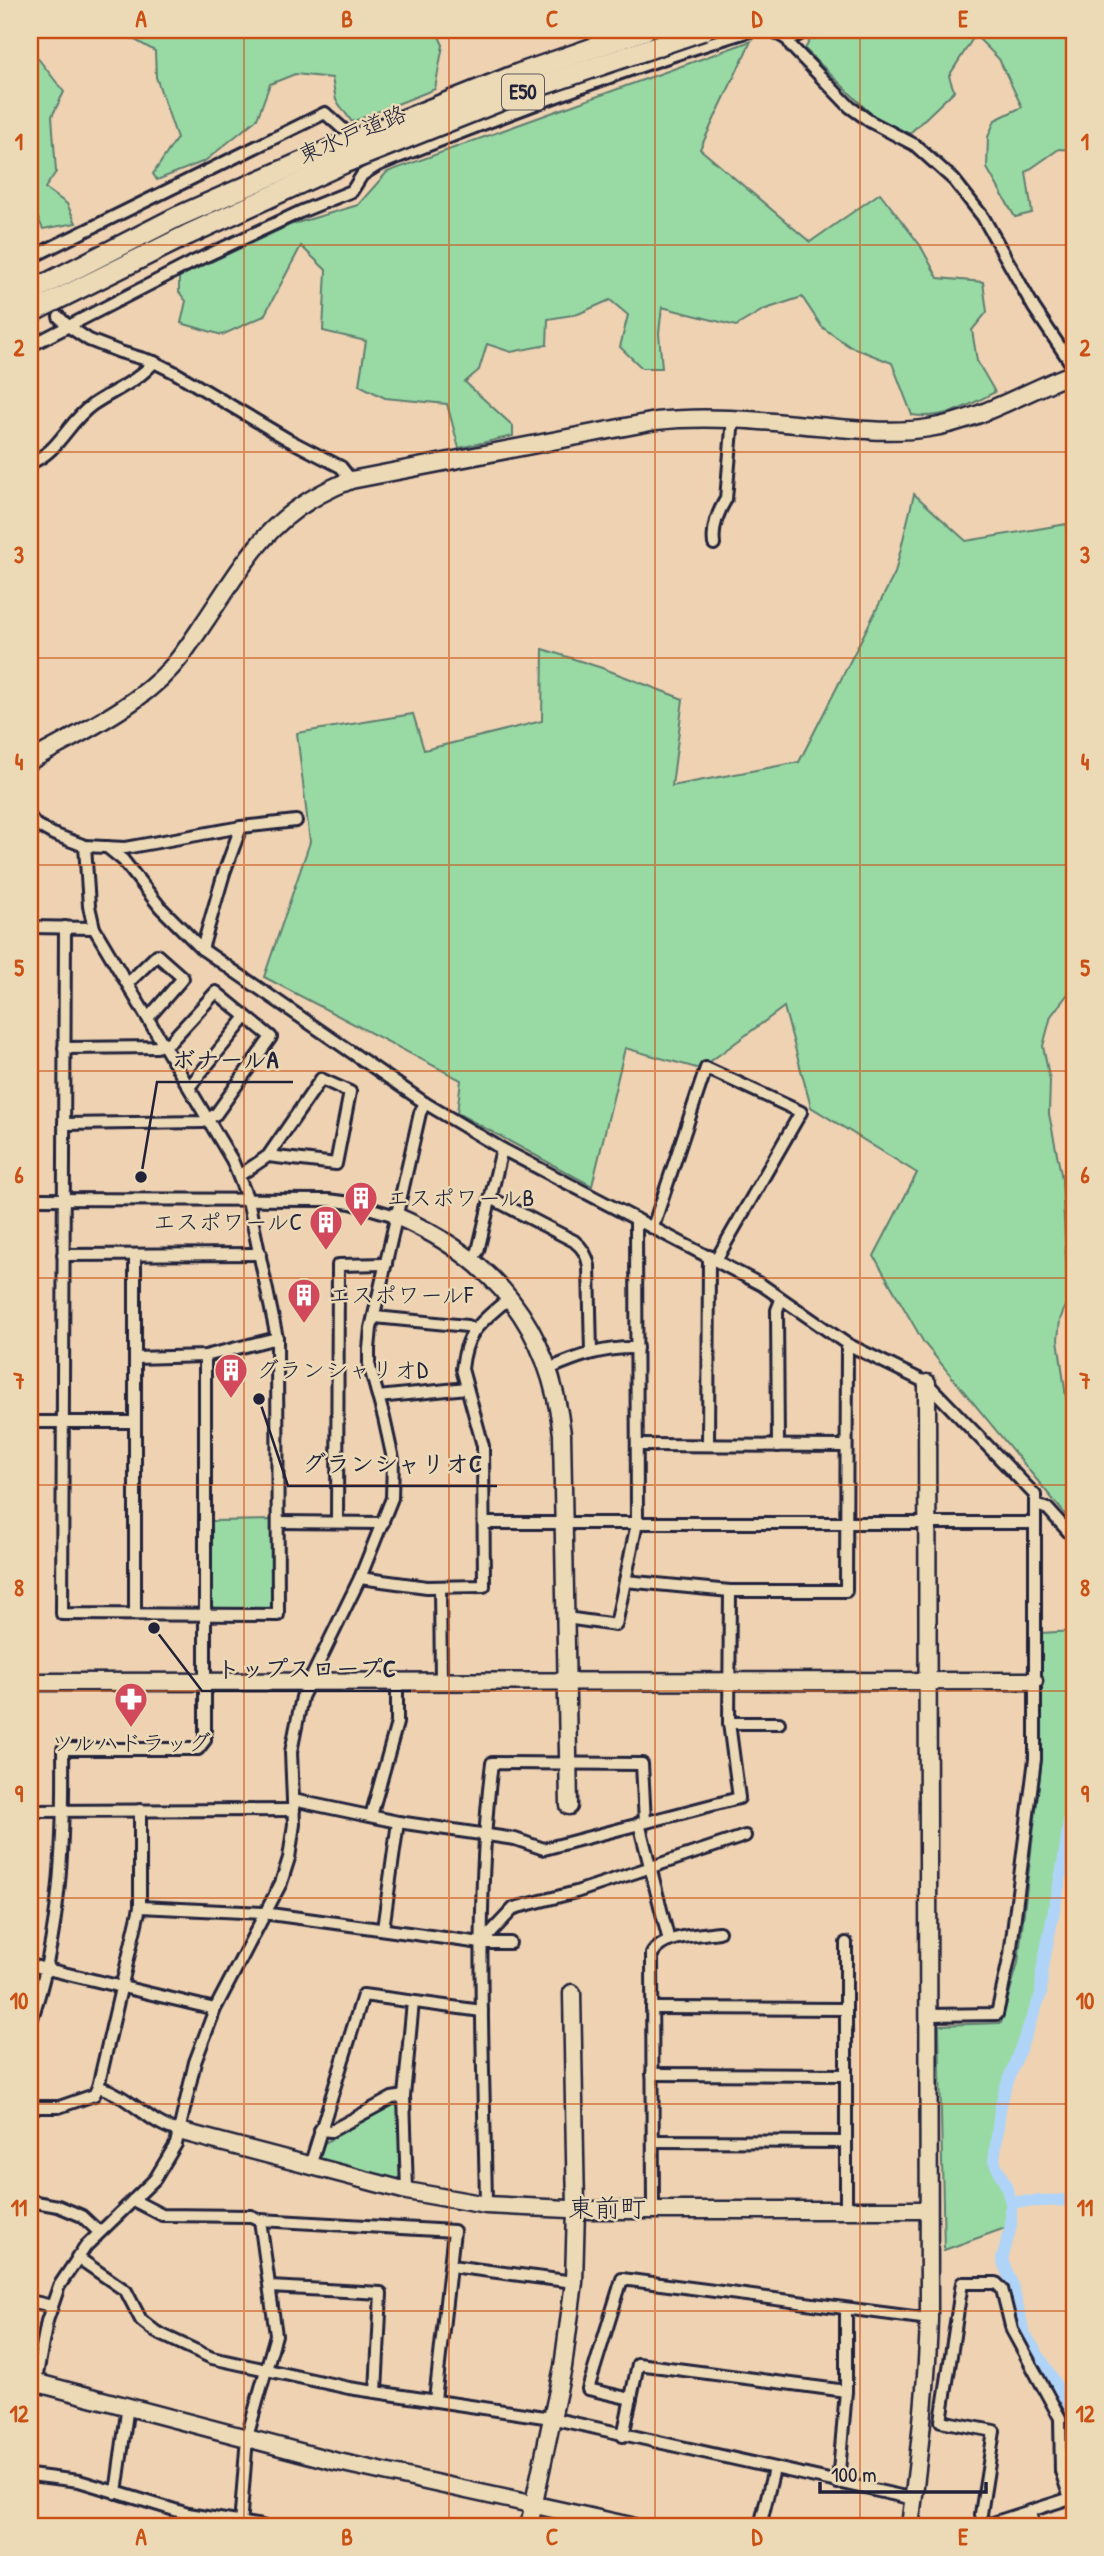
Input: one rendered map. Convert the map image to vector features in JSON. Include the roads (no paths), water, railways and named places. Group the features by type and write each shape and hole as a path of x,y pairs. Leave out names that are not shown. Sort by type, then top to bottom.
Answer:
{"highway":[{"name":"東水戸道路","path":"30,313 341,155 518,74 645,30"},
{"name":"東水戸道路","path":"30,292 177,217 341,155 704,30"}],"street":[{"path":"30,346 193,261 352,191 362,175 378,165 518,110 677,53 753,30"},
{"path":"30,761 122,707 156,682 188,647 246,560 275,524 309,500 351,480 656,421 689,417 733,418 872,431 932,428 978,415 1074,370 1034,308 983,218 954,180 915,145 849,107 788,40 772,30"},
{"path":"788,40 808,30"},
{"path":"30,258 325,113 343,129 362,175"},
{"path":"59,317 68,326 104,346 154,362 341,467 351,480"},
{"path":"30,463 41,459 56,447 92,405 130,384 154,362"},
{"path":"714,544 719,509 726,499 733,418"},
{"path":"30,817 35,824 53,834 85,846 125,848 241,827 296,821"},
{"path":"202,949 224,873 241,827"},
{"path":"65,927 62,1614 278,1615 277,1338 248,1200 240,1175 190,1086 94,928 89,906 85,846"},
{"path":"107,847 123,860 160,907 202,949 425,1103 502,1149 762,1285 847,1344 927,1383 1035,1495 1035,1759 1010,1955 997,2014 929,2015"},
{"path":"30,927 94,928"},
{"path":"128,983 157,955 183,978 149,1017"},
{"path":"64,1048 157,1047 171,1041 216,992 271,1037 209,1120 64,1124"},
{"path":"190,1086 246,1017"},
{"path":"653,1227 706,1068 801,1112 713,1258 708,1446"},
{"path":"240,1175 268,1156 321,1079 350,1092 336,1164 268,1156"},
{"path":"30,2412 32,2381 59,2287 77,2257 99,2232 155,2179 176,2144 195,2062 215,2009 281,1883 289,1858 294,1805 291,1752 296,1723 308,1682 360,1578 391,1498 393,1459 369,1364 371,1328 420,1113 425,1103"},
{"path":"472,1259 478,1251 502,1149"},
{"path":"491,1198 574,1241 587,1256 591,1353"},
{"path":"30,1199 328,1200 351,1203 396,1216 426,1229 452,1244 493,1278 528,1324 549,1370 558,1403 562,1434 569,1806"},
{"path":"566,1619 616,1625 637,1523 636,1219"},
{"path":"64,1255 260,1254"},
{"path":"135,1255 135,1614"},
{"path":"337,1522 338,1265 386,1264"},
{"path":"360,1578 440,1587 484,1586 483,1446 462,1369 473,1330 509,1297"},
{"path":"778,1446 777,1310 781,1300"},
{"path":"375,1317 467,1326 473,1330"},
{"path":"135,1358 205,1356 277,1338"},
{"path":"625,1581 730,1591 846,1591 847,1344"},
{"path":"549,1370 591,1353 617,1348 637,1348"},
{"path":"30,2024 55,1927 64,1811 63,1749 198,1749 203,1746 205,1740 205,1356"},
{"path":"910,2526 927,2388 929,2319 927,1383"},
{"path":"378,1397 467,1388"},
{"path":"30,1422 135,1422"},
{"path":"638,1445 845,1446"},
{"path":"1035,1504 1048,1509 1074,1538"},
{"path":"278,1522 383,1523"},
{"path":"484,1522 1034,1524"},
{"path":"440,1587 441,1682"},
{"path":"30,1811 294,1805 485,1833 544,1849 739,1798 729,1723 730,1591"},
{"path":"30,1682 1034,1681"},
{"path":"371,1816 397,1723 397,1683"},
{"path":"729,1723 779,1723"},
{"path":"486,2205 481,1943 485,1833 492,1763 642,1764 642,1823 669,1941"},
{"path":"30,2107 59,2107 94,2095 98,2087 140,1907 140,1810"},
{"path":"383,1929 398,1822"},
{"path":"481,1943 514,1908 576,1892 745,1836"},
{"path":"140,1907 263,1913 481,1943 510,1943"},
{"path":"653,2210 652,1954 657,1945 669,1941 719,1932"},
{"path":"846,1943 846,2210"},
{"path":"30,1965 215,2009"},
{"path":"529,2526 563,2367 574,2281 576,2209 572,1993"},
{"path":"310,2166 363,1995 482,2011"},
{"path":"407,2191 404,2096 413,2002"},
{"path":"652,2008 846,2008"},
{"path":"652,2074 846,2075"},
{"path":"98,2087 112,2090 166,2129 407,2191 486,2205 653,2210 928,2210"},
{"path":"320,2130 331,2131 392,2098 404,2096"},
{"path":"653,2141 846,2142"},
{"path":"133,2200 162,2215 251,2216 260,2220 454,2231 435,2400"},
{"path":"30,2201 58,2206 82,2216 99,2232"},
{"path":"240,2524 247,2437 276,2335 260,2220"},
{"path":"77,2257 126,2291 141,2320 156,2332 212,2358 376,2392 551,2418 914,2499"},
{"path":"451,2266 574,2281"},
{"path":"631,2399 588,2389 622,2279 929,2319"},
{"path":"962,2283 996,2283 1002,2290 1012,2330 1060,2418 1061,2472 1072,2498 983,2526 981,2514 994,2431 941,2421 962,2283"},
{"path":"270,2287 381,2293 376,2392"},
{"path":"30,2301 52,2306"},
{"path":"838,2483 846,2391 846,2309"},
{"path":"623,2436 638,2364 846,2391"},
{"path":"32,2381 391,2474 631,2526"},
{"path":"116,2493 128,2405"},
{"path":"760,2526 774,2469"},
{"path":"30,2475 79,2481 188,2514 262,2526"},
{"path":"1030,2513 1034,2526"}],"waterway":[{"path":"1074,1786 1063,1864 1042,1971 1041,1994 1005,2089 994,2161 1011,2202 1011,2226 1002,2260 1012,2284 1024,2333 1069,2409 1073,2422 1071,2459 1074,2477"},
{"path":"1011,2202 1074,2200"}],"place":[{"name":"ボナールA","path":"141,1177"},
{"name":"エスポワールB","path":"361,1228"},
{"name":"エスポワールC","path":"326,1252"},
{"name":"エスポワールF","path":"304,1325"},
{"name":"グランシャリオC","path":"259,1399"},
{"name":"グランシャリオD","path":"231,1400"},
{"name":"トップスロープC","path":"154,1628"},
{"name":"ツルハドラッグ","path":"131,1729"}],"district":[{"name":"東前町","path":"607,2208"}]}
